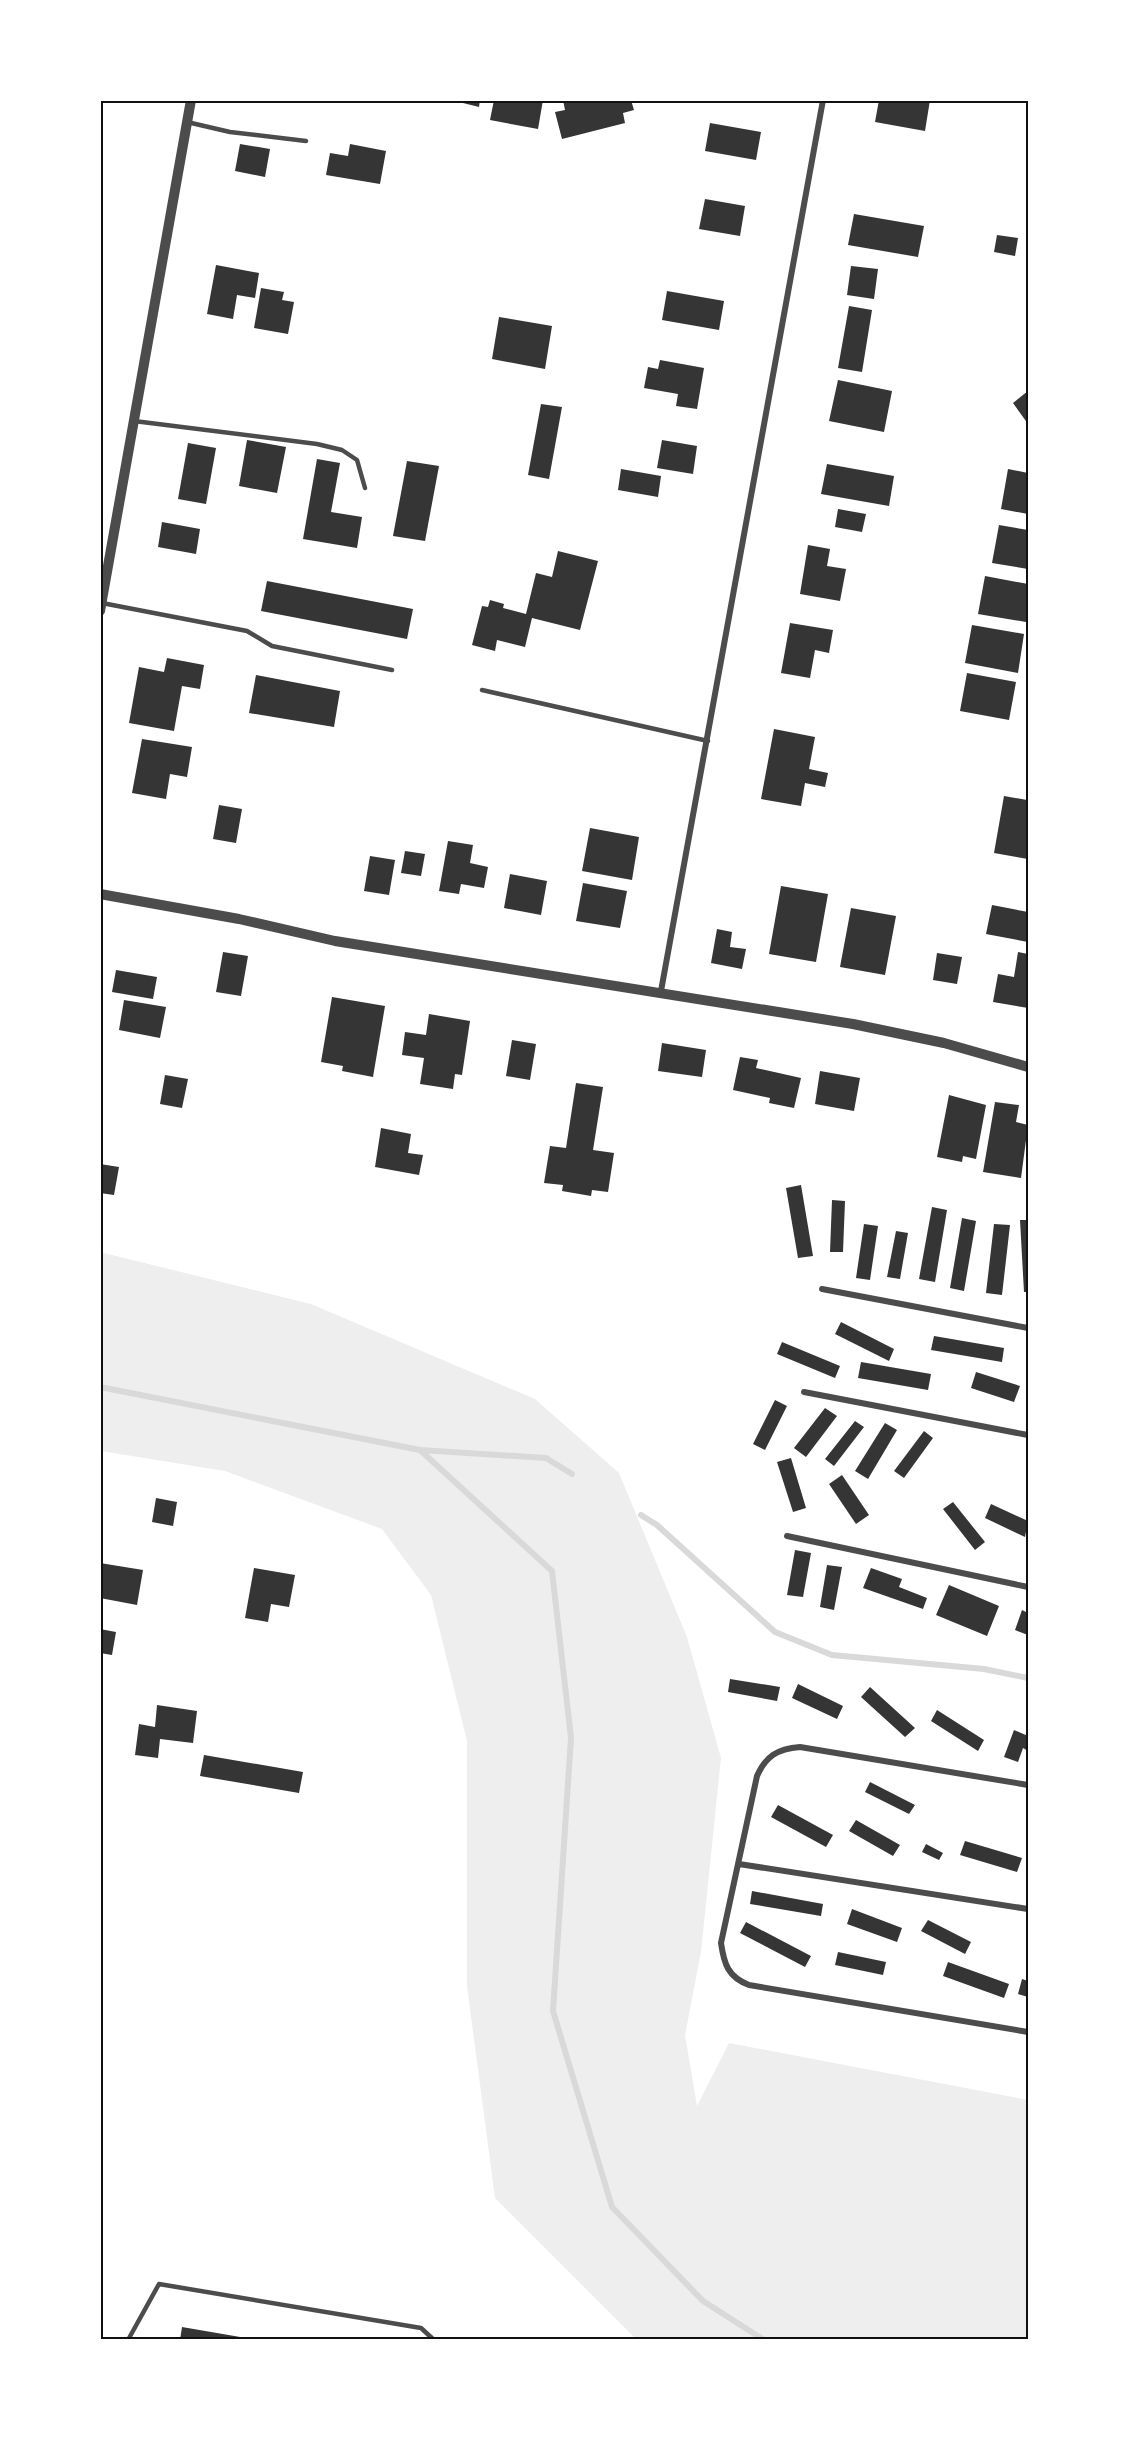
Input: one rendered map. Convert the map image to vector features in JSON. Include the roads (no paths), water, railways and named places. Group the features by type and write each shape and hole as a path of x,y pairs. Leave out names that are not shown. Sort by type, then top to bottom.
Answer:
{"street":[{"path":"101,607 191,100"},
{"path":"661,991 823,100"},
{"path":"100,894 239,919 335,940 622,988 661,991 853,1024 944,1043 1029,1067"},
{"path":"822,1289 1029,1328"},
{"path":"804,1392 1029,1435"},
{"path":"787,1536 1029,1587"},
{"path":"1029,1785 800,1747 786,1748 764,1761 757,1776 721,1943 726,1969 737,1980 749,1985 1029,2032"},
{"path":"739,1864 1029,1909"}],"lane":[{"path":"187,122 230,132 306,141"},
{"path":"134,420 317,444 342,450 357,460 365,488"},
{"path":"101,607 247,631 272,646 392,670"},
{"path":"482,690 708,741"},
{"path":"128,2340 159,2284 421,2328 434,2340"}],"waterway":[{"path":"100,1387 420,1450 546,1458 572,1474"},
{"path":"420,1450 552,1571 571,1738 553,2011 612,2207 703,2301 764,2340"},
{"path":"641,1515 657,1525 775,1632 832,1655 984,1669 1028,1678"}]}
